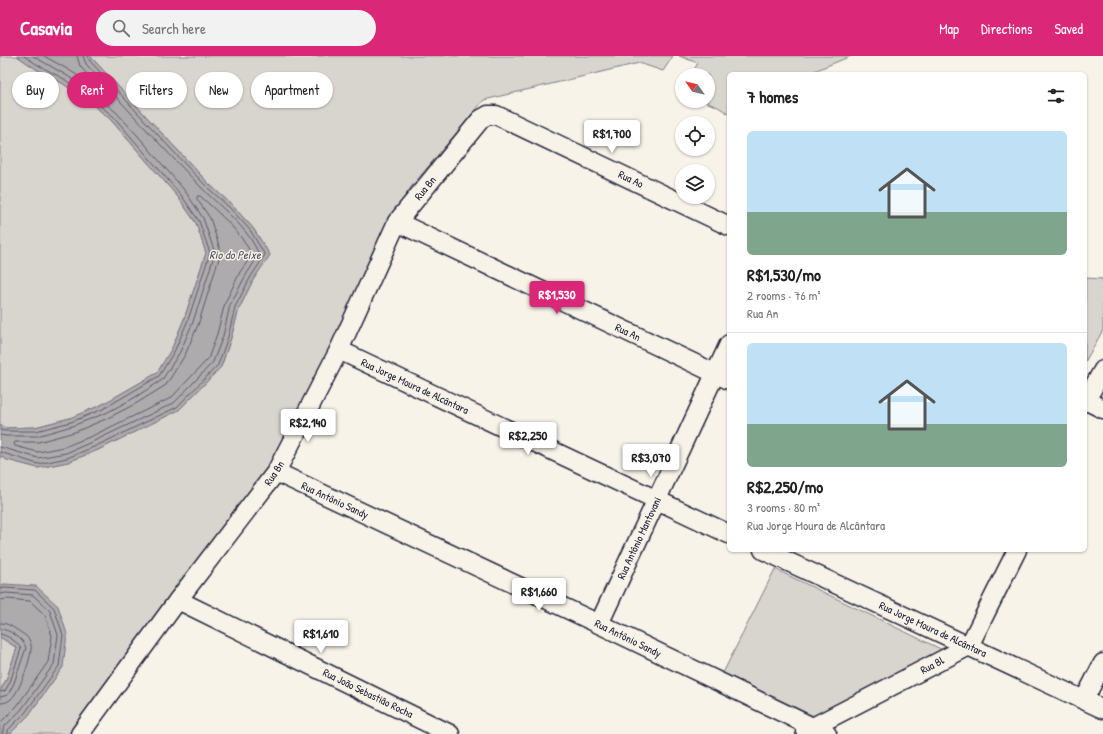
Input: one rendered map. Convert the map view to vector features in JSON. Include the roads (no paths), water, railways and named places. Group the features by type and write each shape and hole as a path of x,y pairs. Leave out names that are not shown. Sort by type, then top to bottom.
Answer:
{"street":[{"name":"Rua Bn","path":"83,733 178,600 276,472 339,350 397,222 481,119 488,115"},
{"name":"Rua Ao","path":"488,115 496,115 727,225"},
{"name":"Rua An","path":"397,222 722,377"},
{"name":"Rua Jorge Moura de Alcântara","path":"339,350 727,533"},
{"name":"Rua Antônio Mantovani","path":"599,624 657,501 722,377 727,353"},
{"path":"1087,398 1103,370"},
{"path":"1087,402 1103,409"},
{"name":"Rua Antônio Sandy","path":"276,472 599,624 813,732"},
{"name":"Rua Jorge Moura de Alcântara","path":"767,552 1103,709"},
{"path":"969,646 1016,552"},
{"name":"Rua João Sebastião Rocha","path":"178,600 450,734"},
{"name":"Rua Bl","path":"813,732 969,646"},
{"path":"1084,700 1103,664"}],"water":[{"name":"Rio do Peixe","path":"17,56 90,56 105,72 67,72 67,86 59,81 59,72 42,72"},
{"name":"Rio do Peixe","path":"118,86 126,95 126,108 138,108 209,184 231,204 253,228 270,255 253,280 239,309 221,367 179,410 98,450 68,462 38,468 7,460 0,456 0,425 5,428 35,427 70,418 101,405 157,373 172,348 184,319 206,253 196,223 178,197 110,119 97,108 118,108"},
{"path":"4,584 36,586 58,606 67,634 63,667 28,716 10,734 0,734 0,691 6,680 17,648 0,637 0,586"}]}
